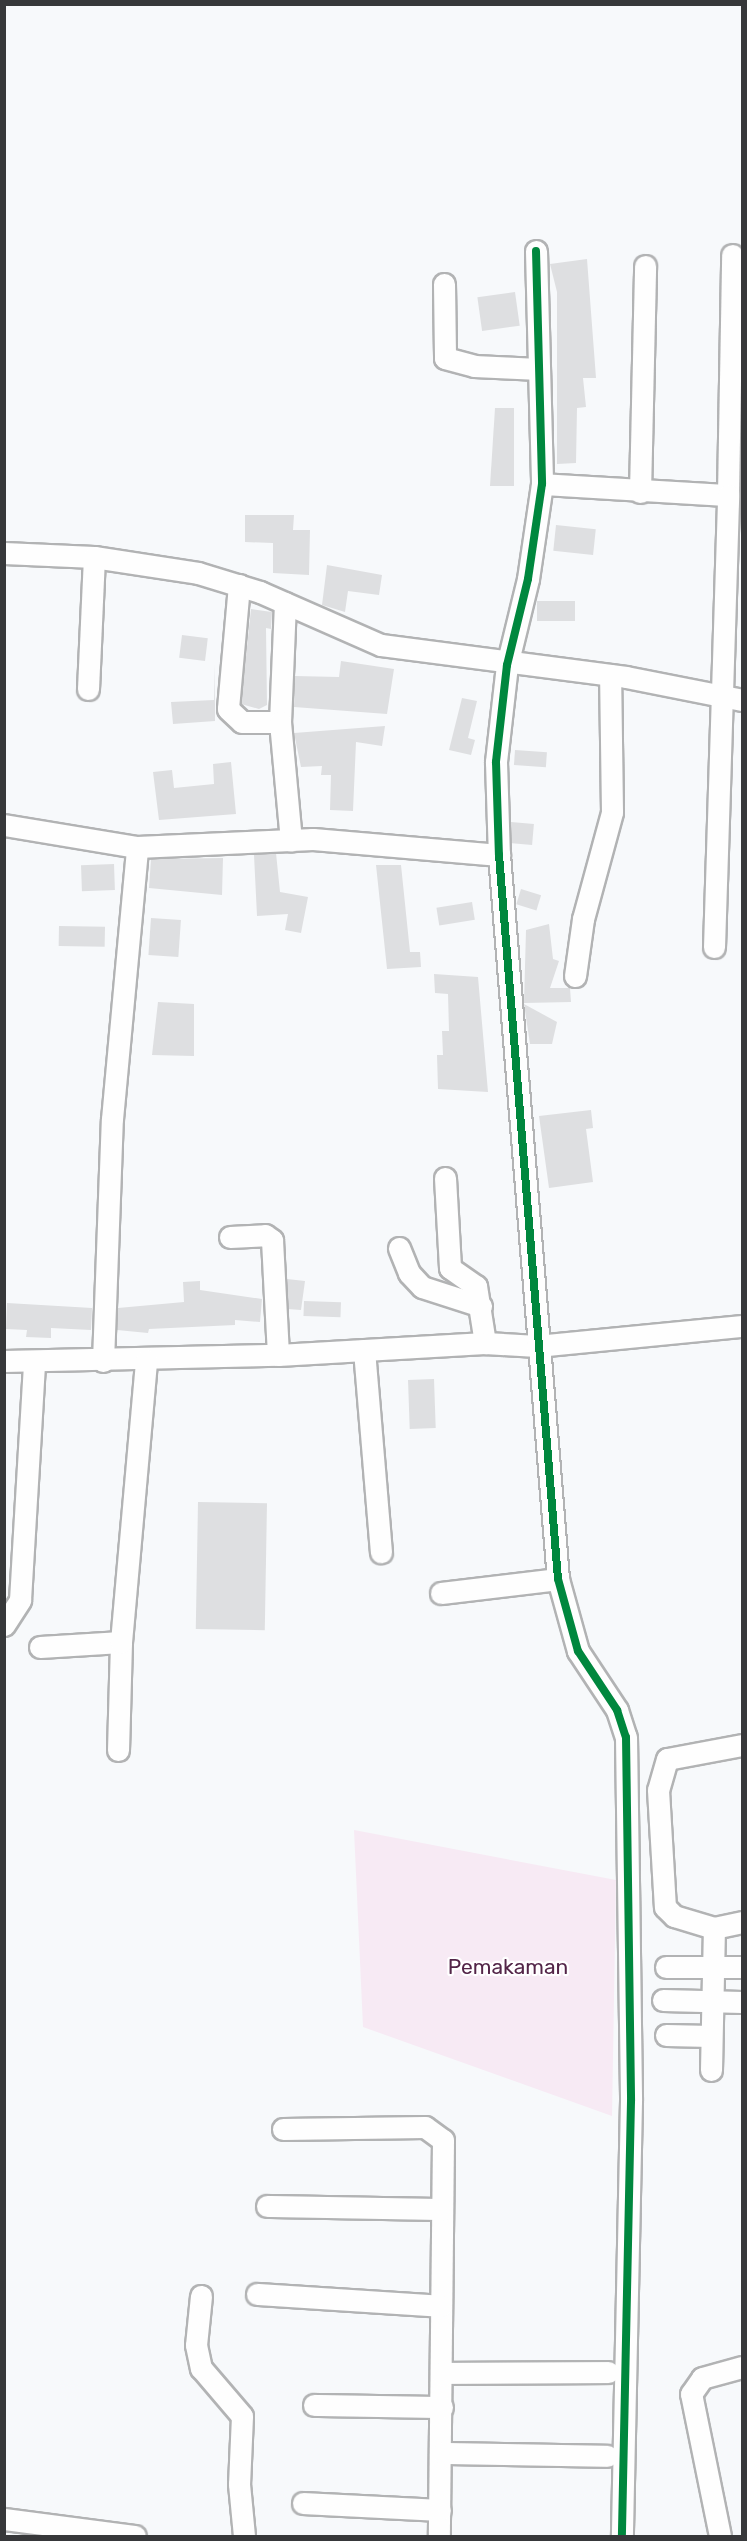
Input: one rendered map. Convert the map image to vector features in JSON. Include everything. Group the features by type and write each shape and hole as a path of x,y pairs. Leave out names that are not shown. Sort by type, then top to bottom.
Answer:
{"street":[{"path":"536,251 542,484 528,579 507,665 496,762 499,855 537,1346 558,1579 578,1651 617,1710 626,1737 631,2101 628,2136 622,2536"},
{"path":"714,947 733,698 728,495 732,255"},
{"path":"640,492 645,266"},
{"path":"444,284 445,358 474,366 539,369"},
{"path":"542,484 640,492 728,495"},
{"path":"4,553 94,557 198,573 285,603 381,645 507,665 610,675 733,698"},
{"path":"88,689 94,557"},
{"path":"238,585 228,709 242,722 280,722"},
{"path":"285,603 280,722 291,840"},
{"path":"575,976 583,920 612,812 610,675"},
{"path":"4,825 137,847 291,840 499,855"},
{"path":"103,1361 112,1119 137,847"},
{"path":"445,1178 450,1268 476,1285 485,1343"},
{"path":"230,1237 265,1235 272,1240 278,1355"},
{"path":"399,1248 409,1273 422,1287 481,1306"},
{"path":"4,1361 34,1363 146,1360 485,1343 537,1346 742,1326"},
{"path":"364,1350 381,1552"},
{"path":"118,1750 121,1642 146,1360"},
{"path":"4,1625 20,1600 34,1363"},
{"path":"441,1593 558,1579"},
{"path":"40,1647 121,1642"},
{"path":"742,1745 672,1756 661,1767 665,1907 674,1916 714,1928 742,1922"},
{"path":"711,2070 714,1928"},
{"path":"666,1967 742,1967"},
{"path":"663,2000 742,2002"},
{"path":"666,2035 711,2036"},
{"path":"283,2129 435,2129 443,2145 442,2453 439,2536"},
{"path":"267,2206 442,2209"},
{"path":"257,2294 441,2306"},
{"path":"201,2296 196,2345 201,2367 242,2416 239,2484 244,2536"},
{"path":"720,2536 691,2394 702,2378 742,2367"},
{"path":"441,2373 608,2372"},
{"path":"314,2405 442,2407"},
{"path":"442,2453 607,2457"},
{"path":"303,2503 440,2510"},
{"path":"4,2519 135,2536"}],"green space":[{"name":"Pemakaman","path":"354,1830 616,1880 612,2116 363,2027"}],"building":[{"path":"587,259 596,378 583,378 586,407 577,408 576,463 557,464 557,292 550,264"},
{"path":"515,292 520,326 482,331 477,297"},
{"path":"495,408 514,408 514,486 490,486"},
{"path":"245,515 294,515 293,530 310,530 309,575 273,573 273,543 245,542"},
{"path":"556,525 596,529 593,555 553,551"},
{"path":"327,565 382,575 379,595 348,591 345,612 322,605"},
{"path":"537,601 575,601 575,621 537,621"},
{"path":"251,609 272,612 271,629 266,628 267,705 259,709 241,704"},
{"path":"182,635 208,638 205,661 179,658"},
{"path":"341,661 394,669 387,714 294,707 295,676 339,677"},
{"path":"215,664 215,721 173,724 171,702 214,700 214,705"},
{"path":"462,698 477,701 468,738 475,740 471,755 449,750"},
{"path":"385,726 382,746 356,742 353,811 330,810 331,775 321,775 322,766 301,767 294,733"},
{"path":"515,750 547,752 546,767 514,765"},
{"path":"231,762 236,814 159,820 153,772 172,770 174,788 214,784 213,764"},
{"path":"511,822 534,824 532,845 509,843"},
{"path":"276,853 280,892 308,897 301,933 285,930 288,914 257,916 254,855"},
{"path":"223,858 222,895 149,888 151,859"},
{"path":"114,864 115,890 82,891 81,865"},
{"path":"376,865 401,865 410,952 420,952 421,967 387,969"},
{"path":"521,889 541,895 536,910 516,904"},
{"path":"472,902 475,920 439,925 436,908"},
{"path":"151,918 181,920 178,957 148,955"},
{"path":"549,924 553,959 559,961 550,988 570,988 571,1002 524,1003 526,930"},
{"path":"59,926 105,927 105,947 59,946"},
{"path":"434,974 478,977 488,1092 438,1089 437,1055 443,1055 442,1031 449,1031 448,994 435,993"},
{"path":"158,1002 194,1004 194,1056 152,1055"},
{"path":"524,1004 557,1022 552,1044 530,1044"},
{"path":"591,1110 593,1128 586,1129 593,1182 549,1188 539,1116"},
{"path":"287,1279 305,1281 301,1310 288,1309"},
{"path":"200,1281 200,1290 262,1299 260,1322 235,1320 235,1325 149,1329 148,1333 117,1330 118,1308 184,1302 183,1282"},
{"path":"304,1301 341,1302 340,1317 303,1316"},
{"path":"7,1303 92,1308 91,1330 51,1328 51,1338 26,1337 27,1330 6,1329"},
{"path":"434,1379 436,1428 410,1429 408,1380"},
{"path":"198,1502 267,1503 265,1630 196,1629"}],"cycle path":[{"path":"536,251 542,484 528,579 507,665 496,762 499,855 558,1579 578,1651 617,1710 626,1737 631,2101 622,2536"}]}
